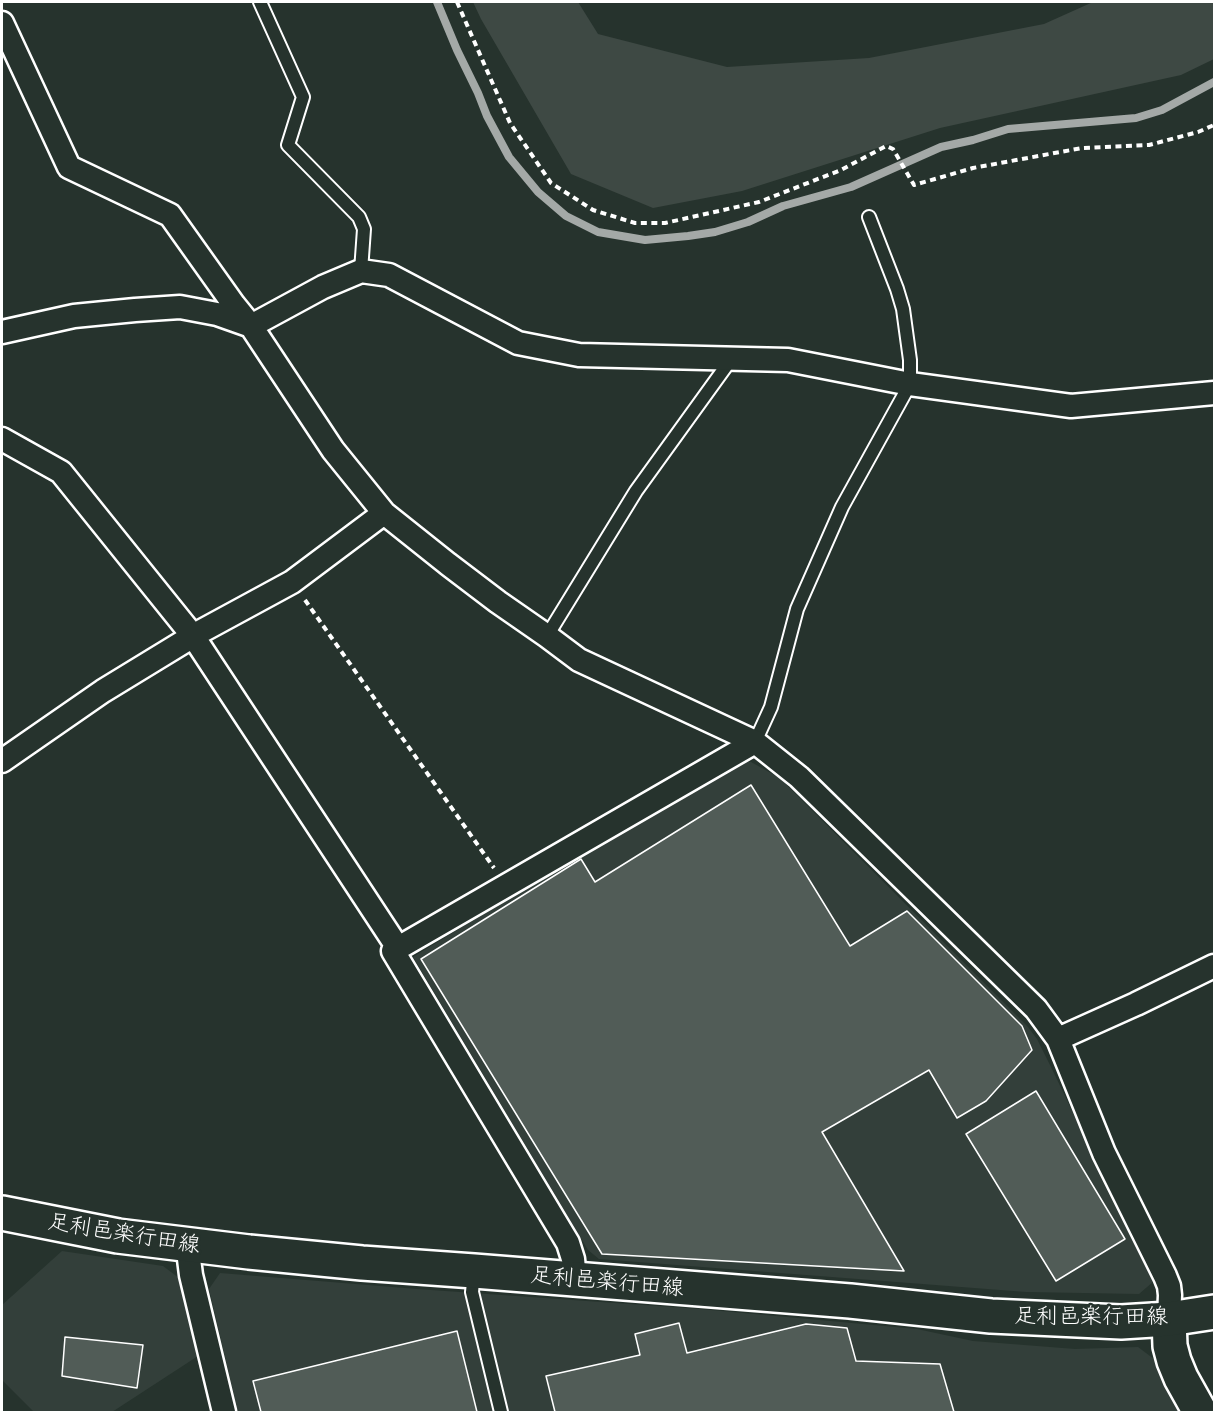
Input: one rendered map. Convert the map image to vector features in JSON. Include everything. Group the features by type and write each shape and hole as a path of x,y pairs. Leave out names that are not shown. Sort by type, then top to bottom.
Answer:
{"main road":[{"name":"足利邑楽行田線","path":"2,1213 118,1236 249,1252 850,1301 991,1317 1121,1322 1169,1319 1215,1312"},
{"path":"1169,1319 1170,1347 1174,1361 1200,1413"}],"street":[{"path":"2,23 69,167 170,215 251,326 333,450 384,513 473,583 579,660 755,741 800,777 1036,1009 1059,1039 1104,1153 1169,1286 1171,1306 1169,1319"},
{"path":"2,332 74,316 180,307 217,314 251,326 323,287 361,271 389,275 518,343 579,355 788,360 910,384 1071,405 1215,393"},
{"path":"2,439 61,472 193,636 398,948"},
{"path":"2,761 103,691 193,636 292,582 384,513"},
{"path":"575,1279 573,1259 568,1243 393,951 755,741"},
{"path":"1059,1039 1215,966"},
{"path":"190,1245 191,1275 224,1413"}],"lane":[{"path":"260,2 303,97 288,145 359,217 364,229 361,271"},
{"path":"755,741 771,706 797,609 828,537 842,507 910,384 910,360 903,309 869,217"},
{"path":"547,636 636,491 732,358"},
{"path":"474,1271 472,1292 501,1413"}],"path":[{"path":"457,2 510,123 552,183 593,210 635,223 665,223 759,202 841,170 886,146 893,149 915,184 973,168 1082,148 1149,146 1215,125"},
{"path":"292,582 506,886"}],"shaded area":[{"path":"473,2 578,2 598,34 727,67 869,58 1044,24 1093,2 1214,2 1214,59 1181,75 940,128 742,191 653,208 571,174"},
{"path":"734,761 751,762 780,778 1028,1027 1037,1039 1051,1067 1154,1281 1139,1294 1026,1292 599,1259 588,1250 413,957"},
{"path":"62,1251 163,1266 183,1281 198,1356 112,1412 34,1412 2,1380 2,1305"},
{"path":"220,1273 700,1309 917,1329 973,1341 1075,1349 1138,1347 1154,1359 1184,1412 238,1412 209,1289"}],"building":[{"path":"751,785 850,946 907,911 1022,1026 1032,1050 986,1101 957,1118 929,1070 822,1132 904,1271 602,1254 421,959 581,859 595,882"},
{"path":"1036,1091 1125,1239 1056,1281 966,1134"},
{"path":"679,1323 687,1353 806,1324 847,1328 856,1361 940,1364 954,1412 555,1412 546,1376 640,1355 635,1334"},
{"path":"457,1331 477,1412 261,1412 253,1381"},
{"path":"65,1337 143,1345 137,1388 62,1376"}],"waterway":[{"path":"437,2 487,116 509,157 538,192 566,216 598,232 645,240 715,232 748,222 783,206 851,187 941,147 1008,129 1136,118 1162,110 1214,82"}]}
